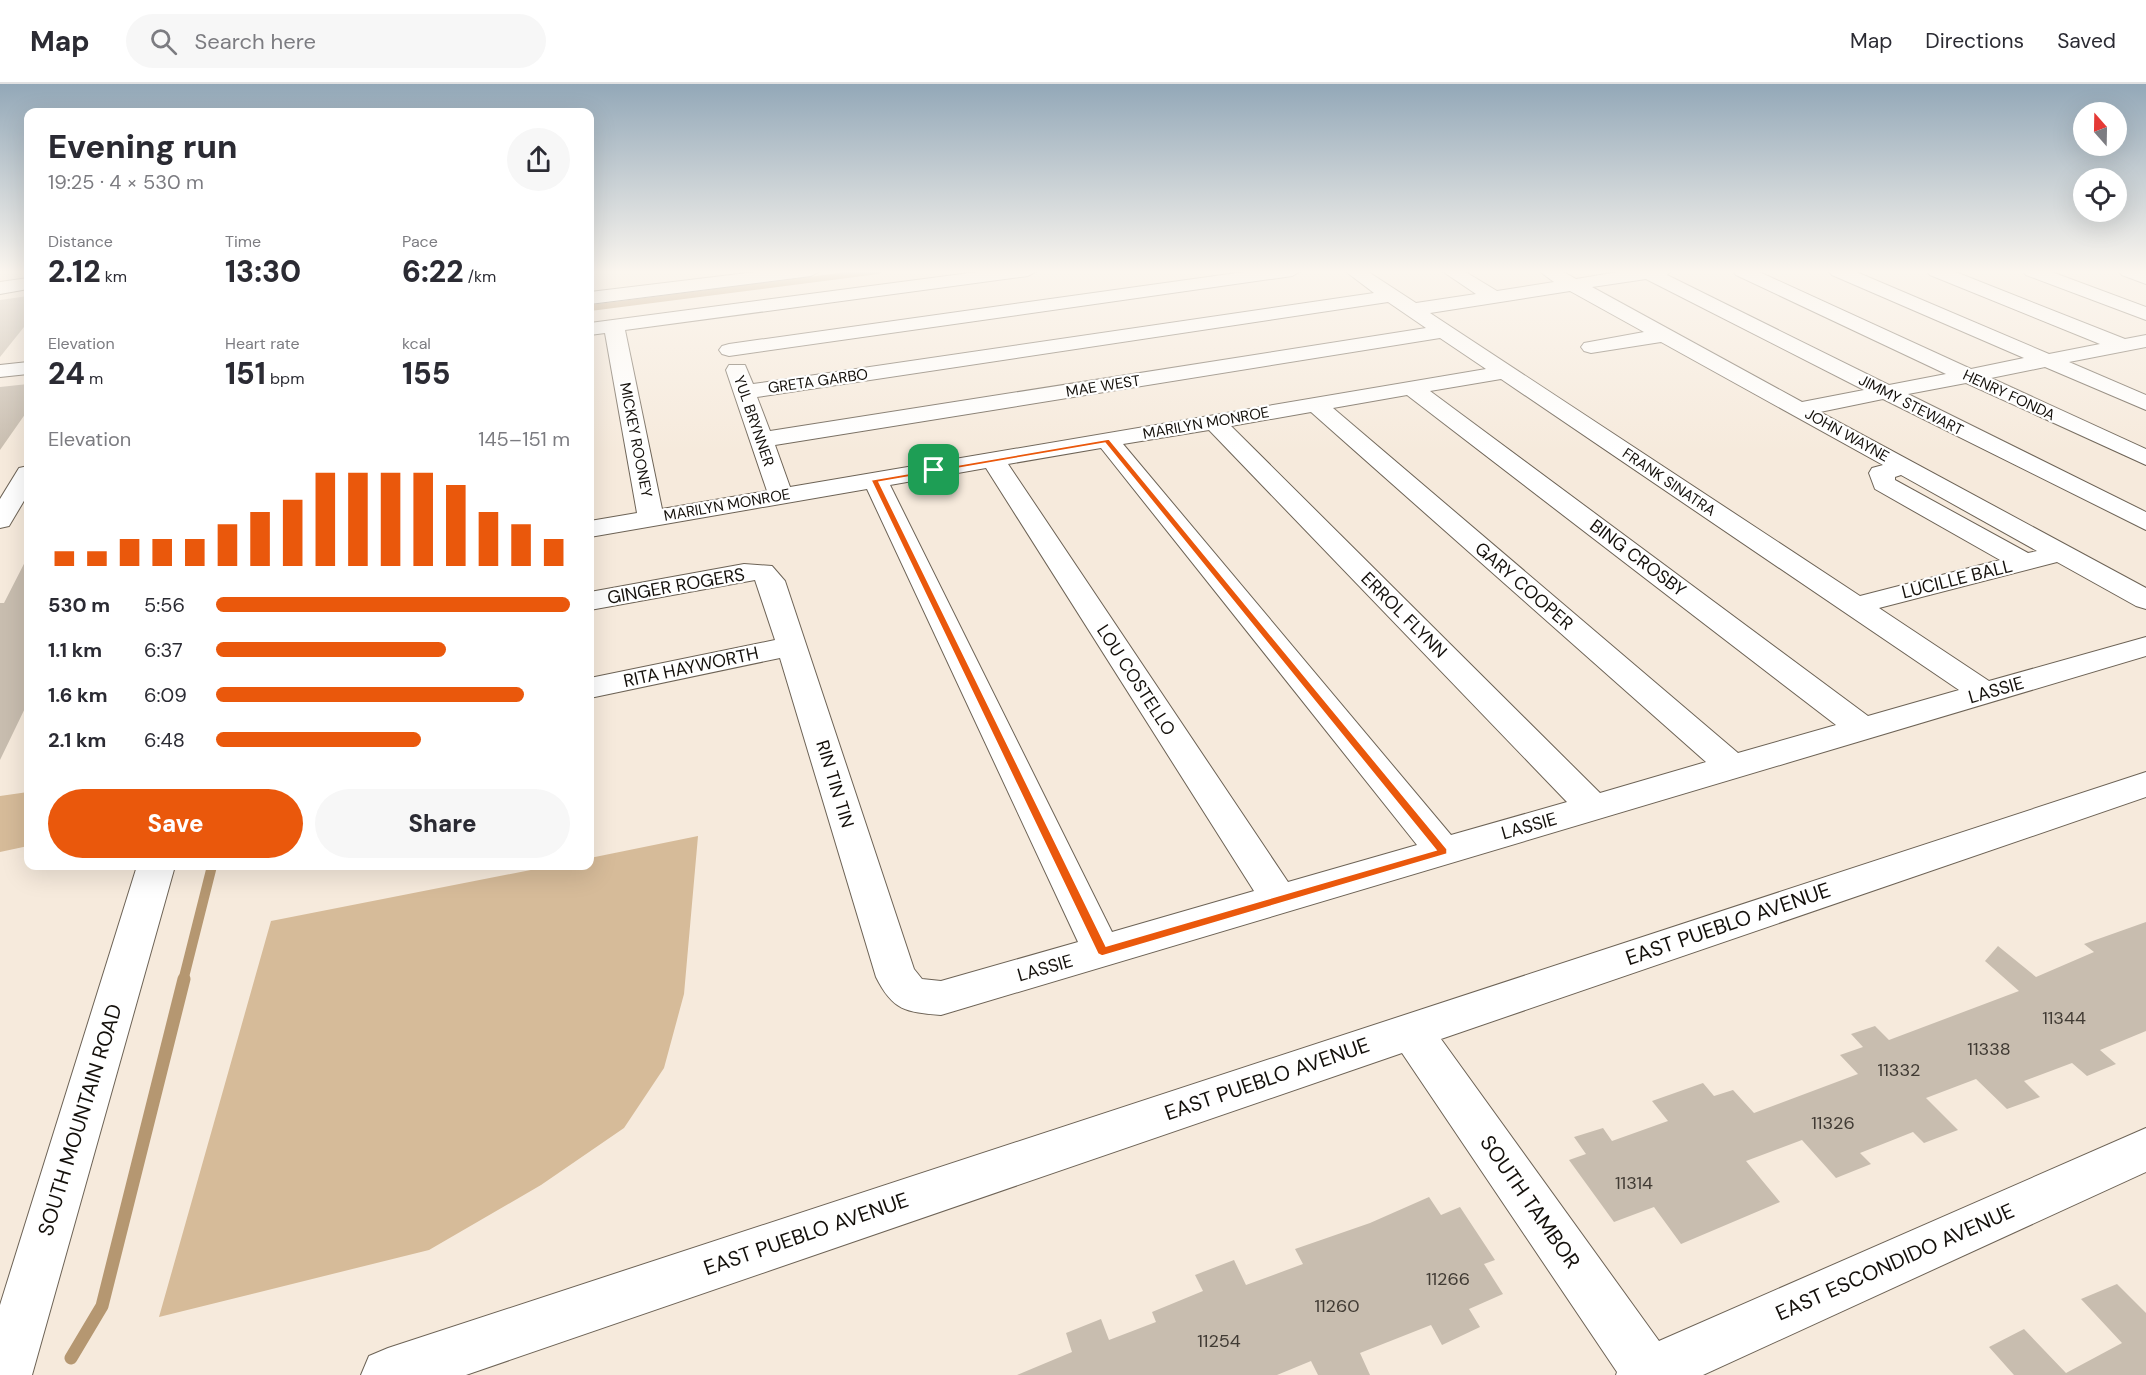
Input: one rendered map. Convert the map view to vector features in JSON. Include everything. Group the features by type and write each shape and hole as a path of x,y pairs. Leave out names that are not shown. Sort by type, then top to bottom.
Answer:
{"street":[{"name":"MICKEY ROONEY","path":"615,331 651,519"},
{"name":"YUL BRYNNER","path":"723,331 781,496"},
{"path":"729,350 863,331"},
{"name":"GRETA GARBO","path":"744,392 1153,331"},
{"name":"JOHN WAYNE","path":"1657,331 2146,600"},
{"name":"JIMMY STEWART","path":"1767,331 2146,522"},
{"name":"HENRY FONDA","path":"1852,331 1963,392"},
{"path":"1956,331 2044,376"},
{"path":"2085,331 2146,355"},
{"name":"FRANK SINATRA","path":"1444,332 1985,693"},
{"name":"MAE WEST","path":"761,440 1444,332"},
{"path":"1591,347 1664,335"},
{"path":"1799,409 1886,392 2002,391 2122,346 2146,341"},
{"path":"1885,415 1918,408 1963,392 2044,376 2082,375 2146,362"},
{"path":"0,371 24,368"},
{"name":"MARILYN MONROE","path":"594,528 1504,372"},
{"path":"2082,375 2146,403"},
{"name":"BING CROSBY","path":"1412,388 1863,729"},
{"name":"HENRY FONDA","path":"2002,391 2146,458"},
{"name":"GARY COOPER","path":"1315,404 1734,767"},
{"path":"1830,426 1863,419"},
{"name":"ERROL FLYNN","path":"1214,422 1594,808"},
{"path":"1107,440 1443,852"},
{"name":"LOU COSTELLO","path":"993,460 1279,900"},
{"path":"1904,467 1881,473 1884,484 2024,562"},
{"path":"0,472 24,469"},
{"path":"0,520 24,480"},
{"path":"875,480 1102,951"},
{"name":"LUCILLE BALL","path":"1854,606 2061,553"},
{"name":"GINGER ROGERS","path":"594,601 744,572 762,572"},
{"name":"RIN TIN TIN","path":"762,572 771,581 896,977 911,996"},
{"name":"RITA HAYWORTH","path":"594,687 792,646"},
{"name":"LASSIE","path":"911,996 941,998 2146,646"},
{"name":"EAST PUEBLO AVENUE","path":"388,1375 2146,784"},
{"name":"SOUTH MOUNTAIN ROAD","path":"5,1375 155,870"},
{"name":"SOUTH TAMBOR","path":"1411,1031 1646,1374"},
{"name":"EAST ESCONDIDO AVENUE","path":"1646,1374 2146,1149"}],"shaded area":[{"path":"24,793 24,847 0,852 0,796"},
{"path":"698,836 684,994 664,1068 624,1128 541,1185 429,1250 159,1317 271,921 531,870 594,870 594,857"}],"building":[{"path":"0,331 21,331 0,357"},
{"path":"24,384 24,416 0,450 0,387"},
{"path":"24,564 24,710 0,760 0,603 4,603"},
{"path":"2146,922 2146,1031 2100,1050 2116,1064 2087,1076 2072,1063 2024,1081 2040,1097 2007,1109 1976,1079 1926,1098 1958,1130 1924,1143 1913,1132 1860,1153 1871,1164 1836,1178 1802,1140 1746,1161 1780,1202 1681,1244 1654,1207 1614,1222 1569,1160 1586,1154 1574,1137 1603,1128 1612,1141 1668,1121 1652,1101 1703,1083 1714,1096 1733,1090 1754,1113 1858,1074 1840,1055 1863,1047 1851,1034 1875,1026 1889,1040 2019,991 1985,961 1998,946 2036,977 2094,952 2084,944"},
{"path":"1429,1197 1441,1215 1460,1207 1495,1260 1484,1264 1503,1294 1469,1309 1480,1327 1442,1345 1431,1325 1360,1353 1370,1375 1318,1375 1311,1361 1277,1375 1017,1375 1072,1352 1066,1333 1101,1319 1109,1340 1156,1322 1152,1312 1203,1291 1195,1275 1234,1260 1246,1285 1303,1264 1295,1249 1370,1223"},
{"path":"2117,1284 2146,1313 2146,1375 2014,1375 1989,1347 2024,1329 2066,1373 2122,1343 2081,1299"}],"waterway":[{"path":"183,981 211,870"},
{"path":"71,1358 102,1306 184,979"}],"route":[{"path":"1107,440 1443,852 1102,951 875,480 934,470 1107,440"}]}
